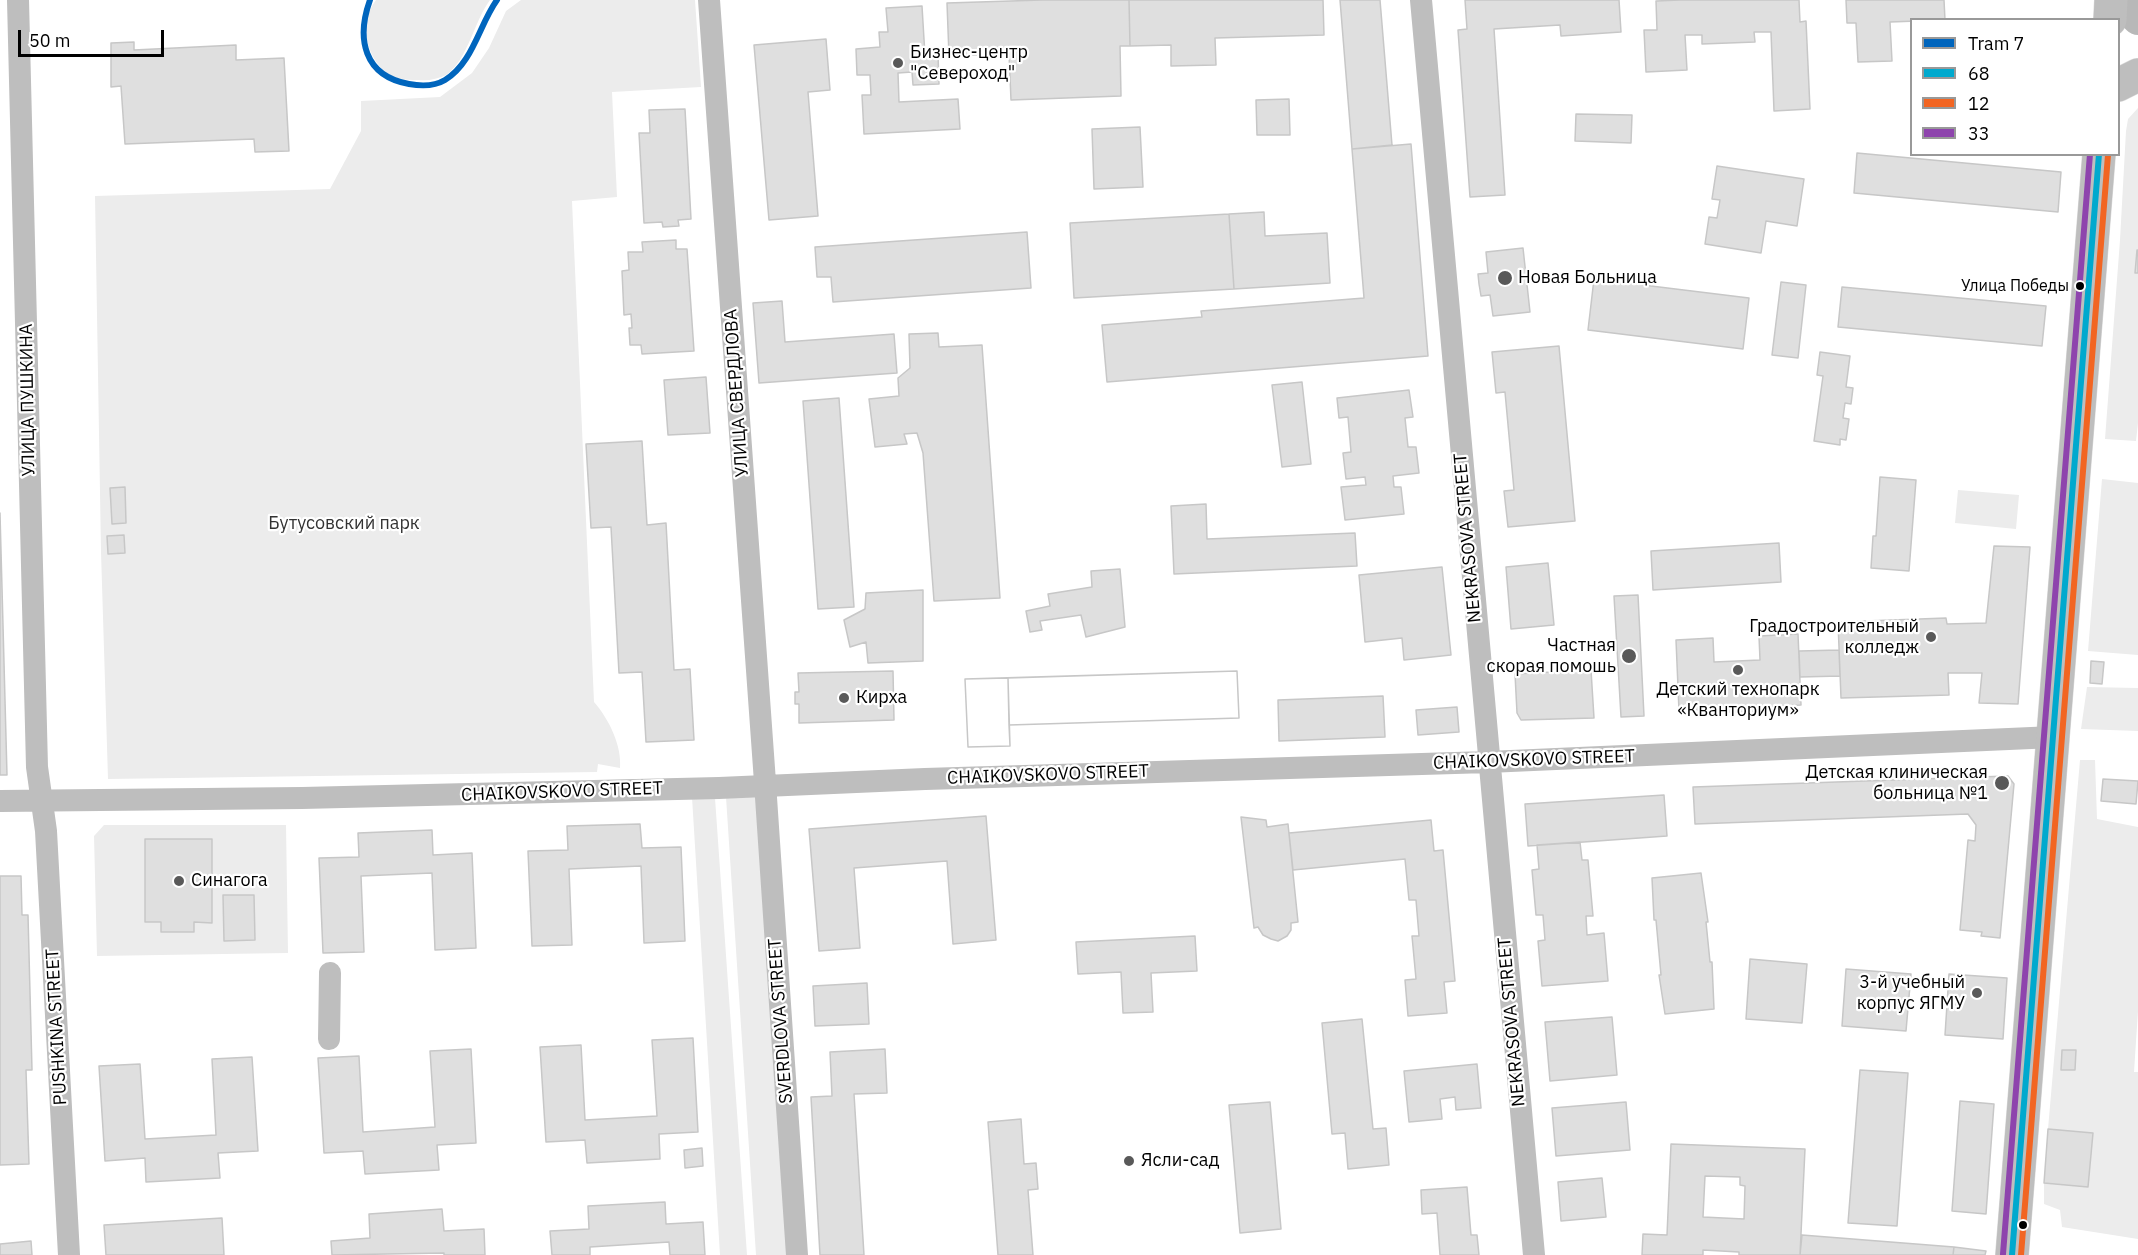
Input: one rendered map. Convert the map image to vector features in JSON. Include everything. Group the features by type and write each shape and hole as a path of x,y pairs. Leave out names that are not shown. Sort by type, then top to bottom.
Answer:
{"main road":[{"path":"2110,18 2111,0"},
{"path":"2120,0 2138,19"},
{"path":"2120,84 2138,75"},
{"path":"2012,1255 2099,156"}],"street":[{"name":"УЛИЦА ПУШКИНА","path":"18,0 37,767 42,800"},
{"name":"УЛИЦА СВЕРДЛОВА","path":"709,0 765,786"},
{"name":"NEKRASOVA STREET","path":"1421,0 1534,1255"},
{"name":"CHAIKOVSKOVO STREET","path":"0,801 313,798 765,786 1488,762 2054,737"},
{"name":"SVERDLOVA STREET","path":"765,786 797,1255"},
{"name":"PUSHKINA STREET","path":"42,800 46,831 69,1255"},
{"path":"329,1039 330,973"}],"green space":[{"path":"376,0 490,0 454,68 446,75 433,79 406,80 392,76 383,70 371,52 366,30 370,9"},
{"name":"Бутусовский парк","path":"521,0 695,0 701,87 612,92 617,197 572,201 594,702 605,716 617,742 620,768 598,764 597,772 108,779 101,552 95,196 330,189 361,131 361,101 440,97 472,73 489,48 506,11"},
{"path":"2138,108 2138,423 2136,441 2105,439 2126,131 2128,119"},
{"path":"2102,479 2138,483 2138,655 2088,651"},
{"path":"1958,490 2019,495 2016,529 1955,523"},
{"path":"2087,687 2138,688 2138,731 2081,729"},
{"path":"2080,760 2095,760 2097,819 2138,827 2138,1011 2134,1072 2138,1072 2138,1239 2062,1227 2060,1210 2044,1204 2044,1183 2087,1187 2048,1129"},
{"path":"692,797 715,798 747,1255 720,1255"},
{"path":"726,797 758,797 789,1255 756,1255"},
{"path":"104,825 286,825 288,953 97,956 94,836","holes":["145,839 212,839 212,922 194,922 194,932 162,932 161,922 145,922"]}],"building":[{"path":"1129,0 1130,46 1120,46 1121,96 1011,100 1009,54 949,56 947,3"},
{"path":"1129,0 1323,0 1324,35 1215,38 1216,65 1171,66 1171,45 1130,46"},
{"path":"1340,0 1380,0 1392,145 1352,149"},
{"path":"1465,0 1619,0 1621,32 1561,36 1560,25 1494,29 1505,195 1470,197 1458,30 1467,29"},
{"path":"1799,0 1800,22 1806,21 1810,109 1774,111 1771,32 1754,32 1755,42 1702,44 1702,35 1685,35 1687,70 1646,72 1644,30 1657,30 1656,1"},
{"path":"1846,0 1944,0 1945,18 1910,18 1910,21 1890,22 1892,61 1858,62 1856,23 1847,23"},
{"name":"Бизнес-центр \"Североход\"","path":"922,6 925,56 938,55 939,84 913,85 912,72 898,73 899,102 958,99 960,129 864,134 862,95 871,95 870,75 857,75 856,49 880,47 879,32 888,32 886,8"},
{"path":"826,39 830,90 808,92 818,216 769,220 754,45"},
{"path":"134,42 134,50 236,45 236,60 284,58 289,151 255,152 254,139 125,144 121,86 111,87 111,43"},
{"path":"1289,99 1290,135 1257,135 1256,100"},
{"path":"685,109 691,219 678,220 679,226 663,227 662,222 644,223 639,133 650,133 649,110"},
{"path":"1576,114 1632,115 1631,143 1575,141"},
{"path":"1140,127 1143,187 1094,189 1092,129"},
{"path":"1411,144 1428,356 1107,382 1102,325 1202,317 1201,311 1364,298 1352,149"},
{"path":"1857,153 2061,172 2058,212 1854,193"},
{"path":"1717,166 1804,179 1797,226 1766,221 1761,253 1705,244 1709,217 1717,218 1720,200 1712,199"},
{"path":"1264,212 1265,236 1327,233 1330,283 1234,289 1229,214"},
{"path":"1229,214 1234,289 1074,298 1070,223"},
{"path":"1027,232 1031,288 833,302 831,277 817,277 815,247"},
{"path":"676,240 676,249 687,249 694,351 642,354 641,345 630,345 631,314 624,315 622,271 629,270 628,252 643,252 642,242"},
{"path":"1523,248 1530,312 1493,316 1490,295 1481,296 1479,284 1478,274 1488,273 1486,252"},
{"path":"2137,250 2138,273 2135,273"},
{"path":"1594,279 1749,298 1743,349 1588,330"},
{"path":"1781,282 1806,285 1798,358 1772,355"},
{"path":"1842,287 2046,306 2042,346 1838,327"},
{"path":"782,301 785,342 894,334 897,373 759,383 753,303"},
{"path":"938,333 939,347 982,345 1000,598 934,601 923,453 917,433 904,434 907,444 875,447 869,399 899,396 898,378 910,368 909,334"},
{"path":"1559,346 1575,521 1508,527 1504,491 1514,490 1505,392 1496,393 1492,352"},
{"path":"1820,352 1850,356 1846,387 1853,388 1851,404 1845,403 1843,418 1849,419 1846,440 1840,439 1840,445 1814,441 1823,376 1817,375"},
{"path":"706,377 710,433 668,435 664,380"},
{"path":"1302,382 1311,464 1282,467 1272,385"},
{"path":"1409,390 1413,417 1405,418 1408,447 1416,447 1419,473 1393,476 1394,487 1401,487 1404,514 1345,520 1341,487 1366,485 1365,477 1346,479 1343,453 1351,452 1348,417 1339,418 1337,398"},
{"path":"839,398 854,607 818,609 803,401"},
{"path":"642,441 647,525 666,523 674,670 690,669 694,740 646,742 642,672 619,673 611,527 591,528 586,444"},
{"path":"1880,477 1916,480 1909,571 1871,568 1873,536 1876,536"},
{"path":"125,487 126,523 112,524 110,488"},
{"path":"1206,504 1207,539 1355,533 1357,566 1174,574 1171,506"},
{"path":"0,513 7,775 0,775"},
{"path":"124,535 125,553 108,554 107,536"},
{"path":"1779,543 1781,582 1653,590 1651,551"},
{"name":"Градостроительный колледж","path":"1994,546 2030,547 2018,704 1979,703 1982,673 1948,673 1949,695 1841,698 1838,622 1946,618 1947,624 1986,623"},
{"path":"1548,563 1554,625 1511,629 1506,567"},
{"path":"1442,567 1451,655 1404,660 1402,638 1365,642 1359,575"},
{"path":"1120,569 1125,627 1086,637 1081,615 1040,621 1042,630 1030,632 1026,611 1050,606 1048,594 1092,587 1091,571"},
{"path":"923,590 923,661 868,663 866,642 850,647 844,620 865,609 866,593"},
{"path":"1638,595 1644,716 1621,717 1614,596"},
{"name":"Детский технопарк «Кванториум»","path":"1798,634 1801,705 1762,707 1763,711 1729,712 1729,708 1679,711 1676,640 1713,638 1714,662 1760,660 1759,636"},
{"path":"1839,650 1840,676 1800,677 1799,651"},
{"path":"2091,661 2104,662 2102,684 2090,683"},
{"path":"1591,670 1594,718 1521,720 1517,713 1515,674"},
{"name":"Кирха","path":"893,671 894,720 799,723 799,704 795,704 795,692 799,692 798,673"},
{"path":"1237,671 1239,718 1009,725 1010,746 968,747 965,679"},
{"path":"1237,671 1239,718 1009,725 1008,678"},
{"path":"1008,678 1010,746 968,747 965,679"},
{"path":"1383,696 1385,737 1279,741 1278,700"},
{"path":"1457,707 1459,732 1418,735 1416,710"},
{"path":"2008,776 2014,784 2000,938 1981,936 1982,932 1960,930 1968,840 1975,841 1976,825 1968,814 1695,824 1693,787"},
{"path":"2103,779 2138,781 2136,804 2101,801"},
{"path":"1664,795 1667,836 1528,846 1525,804"},
{"path":"986,816 996,940 953,944 947,861 854,868 860,948 819,951 809,829"},
{"path":"1241,817 1266,820 1267,827 1288,824 1298,922 1291,923 1291,930 1287,936 1278,941 1263,935 1258,927 1254,928"},
{"path":"1431,820 1434,851 1443,850 1455,981 1444,982 1447,1013 1408,1016 1405,980 1416,979 1412,936 1419,936 1416,900 1409,900 1405,859 1293,870 1289,833"},
{"path":"640,824 642,848 681,847 685,941 644,943 641,866 569,869 572,945 532,946 528,851 568,850 567,826"},
{"path":"432,830 433,855 472,853 476,948 435,950 432,873 361,876 364,952 323,953 319,858 359,857 358,833"},
{"name":"Синагога","path":"145,839 212,839 212,923 194,922 194,932 161,932 161,922 145,922"},
{"path":"1580,842 1582,860 1588,860 1593,916 1586,916 1587,935 1604,933 1608,981 1542,986 1538,941 1545,940 1543,915 1536,915 1532,870 1539,869 1537,845"},
{"path":"1701,873 1708,922 1706,922 1710,962 1712,962 1714,1009 1665,1014 1659,975 1661,975 1656,920 1654,920 1652,878"},
{"path":"0,876 21,876 22,915 28,915 32,1070 26,1070 29,1164 0,1165"},
{"path":"223,895 254,895 255,940 224,941"},
{"path":"1195,936 1197,971 1151,973 1153,1012 1123,1013 1121,972 1078,974 1076,942"},
{"path":"1750,959 1807,964 1802,1023 1746,1019"},
{"path":"1846,969 1911,974 1906,1031 1842,1026"},
{"name":"3-й учебный корпус ЯГМУ","path":"1949,974 2007,978 2003,1039 1945,1035"},
{"path":"867,983 869,1024 815,1026 813,986"},
{"path":"1612,1017 1617,1075 1550,1081 1545,1022"},
{"path":"1362,1019 1373,1129 1386,1128 1389,1165 1348,1169 1345,1133 1332,1134 1322,1023"},
{"path":"693,1038 698,1132 659,1134 660,1159 587,1163 585,1140 546,1142 540,1047 581,1045 585,1120 657,1116 652,1040"},
{"path":"471,1049 476,1143 437,1145 439,1170 365,1174 363,1151 324,1153 318,1058 359,1056 363,1132 435,1127 430,1051"},
{"path":"885,1049 887,1093 854,1094 864,1255 820,1255 811,1097 832,1096 830,1052"},
{"path":"2062,1050 2076,1050 2075,1070 2061,1070"},
{"path":"252,1057 258,1151 218,1153 220,1178 146,1182 145,1158 105,1161 99,1066 140,1064 145,1139 216,1135 212,1059"},
{"path":"1477,1064 1481,1108 1456,1110 1455,1097 1440,1099 1442,1119 1409,1122 1404,1071"},
{"path":"1860,1070 1908,1073 1897,1226 1848,1223"},
{"path":"1960,1101 1994,1104 1986,1214 1952,1211"},
{"path":"1270,1102 1281,1229 1240,1233 1229,1105"},
{"path":"1626,1102 1630,1150 1556,1156 1552,1108"},
{"path":"1021,1119 1024,1164 1036,1163 1038,1189 1028,1190 1033,1255 998,1255 988,1122"},
{"path":"2048,1129 2093,1133 2088,1187 2044,1183"},
{"path":"1671,1144 1805,1149 1800,1255 1739,1255 1739,1252 1703,1250 1703,1255 1642,1255 1643,1234 1667,1235","holes":["1705,1176 1740,1177 1740,1185 1745,1186 1744,1219 1703,1217"]},
{"path":"702,1148 703,1166 685,1168 684,1150"},
{"path":"1602,1178 1606,1217 1561,1221 1558,1182"},
{"path":"1467,1187 1471,1235 1477,1235 1479,1255 1440,1255 1437,1213 1422,1214 1421,1190"},
{"path":"665,1202 666,1224 703,1222 705,1255 670,1255 669,1242 590,1247 590,1255 552,1255 550,1231 589,1229 588,1206"},
{"path":"442,1209 444,1231 484,1229 485,1255 444,1255 444,1253 332,1255 331,1241 370,1238 369,1214"},
{"path":"222,1218 224,1255 106,1255 104,1225"},
{"path":"1802,1235 1954,1247 1953,1255 1800,1255"},
{"path":"31,1241 32,1255 0,1255 0,1244"},
{"path":"1954,1247 1986,1251 1985,1255 1953,1255"}],"tram line":[{"name":"7","path":"370,0 366,14 364,42 373,64 394,80 423,85 437,83 455,73 469,54 497,0"}],"transit line":[{"name":"33","path":"2003,1254 2090,156"},
{"name":"68","path":"2012,1255 2099,156"},
{"name":"12","path":"2021,1255 2108,156"}],"place":[{"name":"Бизнес-центр \"Североход\"","path":"898,63"},
{"name":"Новая Больница","path":"1505,278"},
{"name":"Улица Победы","path":"2080,286"},
{"name":"Градостроительный колледж","path":"1931,637"},
{"name":"Частная скорая помошь","path":"1629,656"},
{"name":"Детский технопарк «Кванториум»","path":"1738,670"},
{"name":"Кирха","path":"844,698"},
{"name":"Детская клиническая больница №1","path":"2002,783"},
{"name":"Синагога","path":"179,881"},
{"name":"3-й учебный корпус ЯГМУ","path":"1977,993"},
{"name":"Ясли-сад","path":"1129,1161"}]}
